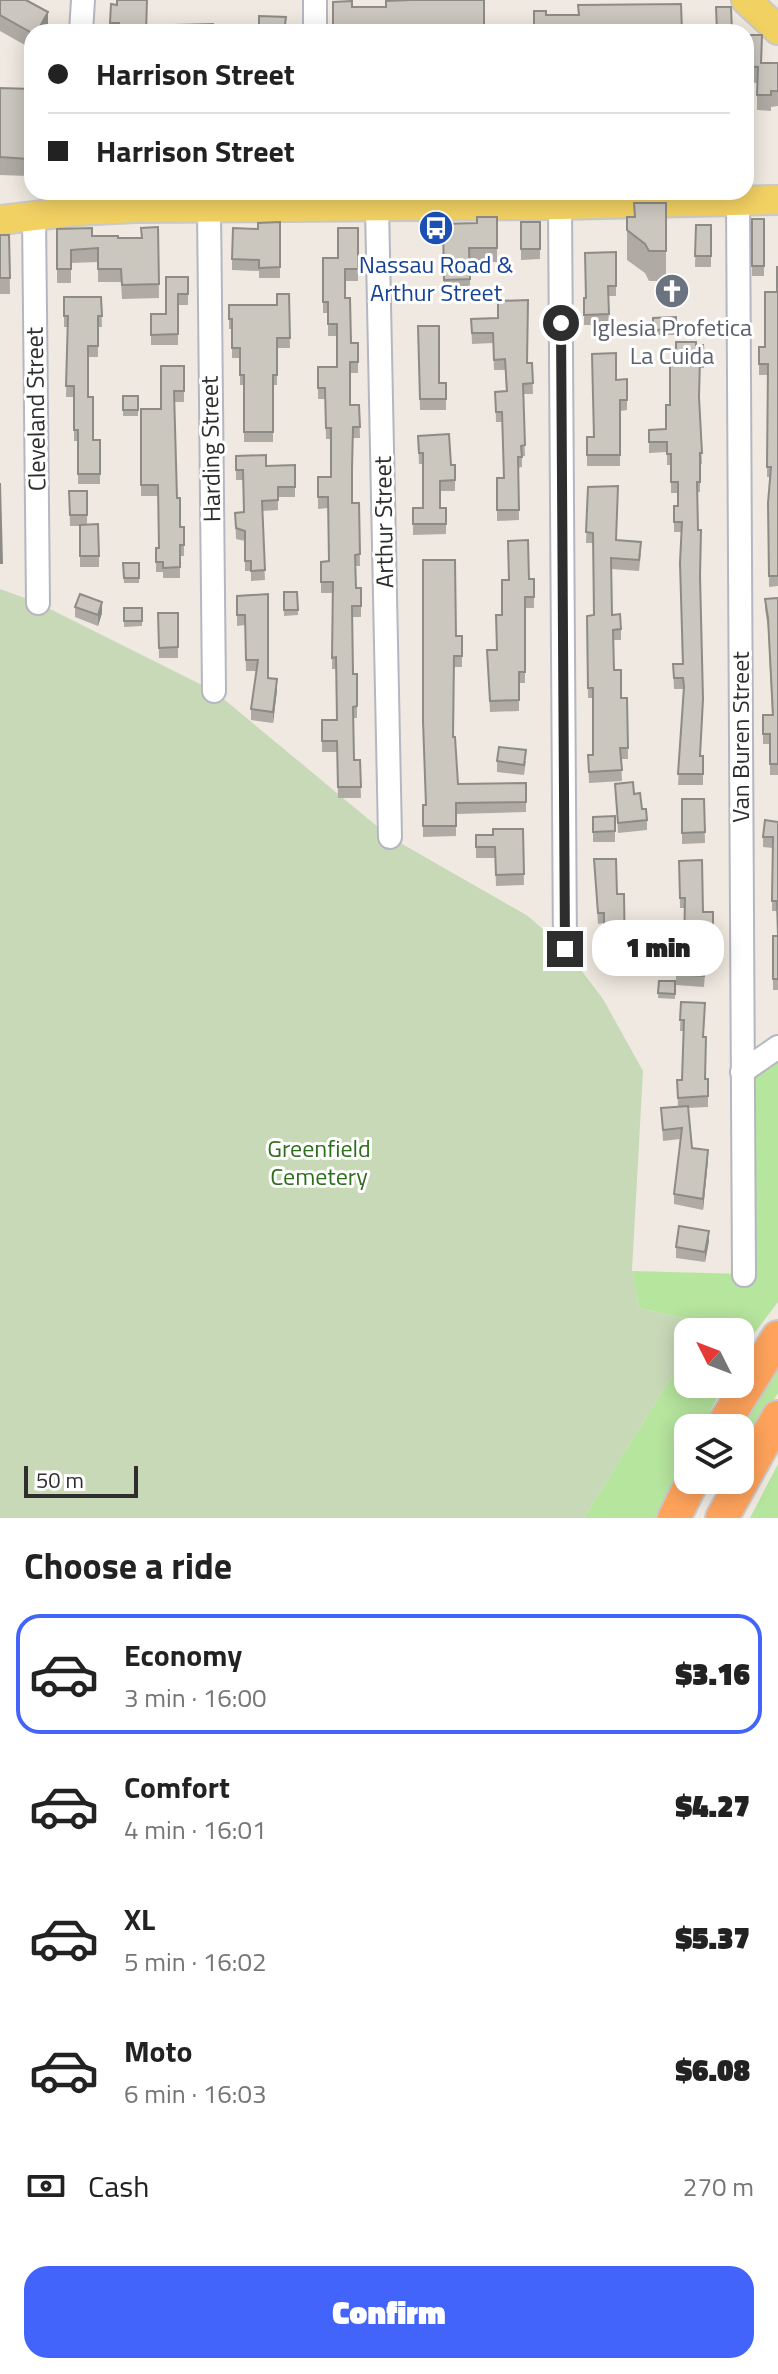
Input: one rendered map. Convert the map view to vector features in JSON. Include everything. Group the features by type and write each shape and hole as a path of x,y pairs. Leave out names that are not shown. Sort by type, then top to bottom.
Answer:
{"highway":[{"path":"730,1414 778,1337"},
{"path":"722,1518 778,1417"},
{"path":"674,1518 686,1494"}],"main road":[{"path":"746,0 778,30"},
{"path":"0,220 34,215 76,201 209,208 306,200"},
{"path":"325,200 377,207 778,200"}],"street":[{"path":"82,24 83,0"},
{"path":"315,0 315,24"},
{"name":"Van Buren Street","path":"738,200 744,1275"},
{"path":"560,205 565,949"},
{"name":"Arthur Street","path":"377,207 390,837"},
{"name":"Harding Street","path":"209,208 214,691"},
{"name":"Cleveland Street","path":"34,215 38,603"},
{"path":"742,1072 778,1047"}],"green space":[{"name":"Greenfield Cemetery","path":"0,589 38,603 214,691 390,837 528,916 565,949 603,999 643,1071 632,1270 639,1308 682,1318 674,1318 674,1373 584,1518 0,1518"},
{"path":"778,1047 778,1302 754,1334 754,1318 682,1318 639,1308 632,1271 744,1274 742,1072"},
{"path":"778,1364 778,1393 754,1432 754,1414 745,1414"},
{"path":"674,1373 674,1398 717,1398 709,1414 674,1414 674,1483 656,1518 584,1518"},
{"path":"778,1464 778,1518 750,1518"}],"building":[{"path":"0,0 26,0 48,12 41,24 24,24 24,28 0,15"},
{"path":"117,0 147,0 146,24 110,23 111,4 117,5"},
{"path":"484,0 484,24 333,24 333,2 352,1 352,7 386,7 386,1"},
{"path":"681,4 682,24 534,24 534,11 546,11 546,15 579,15 578,5"},
{"path":"716,7 731,7 732,24 717,24"},
{"path":"259,16 286,17 285,24 259,24"},
{"path":"754,35 762,35 761,63 778,63 778,91 771,91 771,95 757,95 758,67 754,67"},
{"path":"0,88 24,89 24,159 0,157"},
{"path":"634,203 666,203 666,251 649,251 627,230 627,217 635,217"},
{"path":"477,217 497,217 497,248 469,248 470,279 444,280 443,224 477,223"},
{"path":"752,219 764,219 764,266 752,266"},
{"path":"280,222 280,267 259,268 259,260 232,259 233,228 258,229 258,223"},
{"path":"521,222 540,222 540,249 521,249"},
{"path":"696,225 711,225 711,256 695,256"},
{"path":"158,227 159,284 122,285 121,269 98,269 98,248 71,250 71,269 57,269 57,229 92,228 92,236 142,238 141,228"},
{"path":"338,228 358,228 358,269 345,269 345,298 350,298 351,343 358,343 358,362 350,362 350,405 359,405 360,427 353,427 352,503 359,503 360,554 355,555 356,588 361,588 361,606 352,606 353,674 357,674 357,706 353,707 354,760 360,760 361,787 338,787 337,741 322,741 322,720 337,720 336,657 332,658 333,582 321,582 321,562 329,561 328,497 318,497 318,477 331,477 331,428 326,428 325,388 318,388 318,367 337,367 337,324 328,324 328,302 323,302 323,258 338,258"},
{"path":"0,235 9,235 10,278 0,278"},
{"path":"616,252 616,286 608,286 609,314 584,315 585,253"},
{"path":"777,267 778,576 769,576 771,467 767,467 768,364 759,364 759,347 765,347 765,292 777,292"},
{"path":"166,277 188,277 188,294 178,294 178,334 151,335 151,314 166,314"},
{"path":"277,294 289,294 290,338 277,338 277,375 273,375 273,432 244,432 244,375 240,375 240,348 232,348 229,305 277,305"},
{"path":"64,297 101,297 98,346 88,346 88,397 93,397 93,440 100,440 100,474 78,474 74,386 66,386 68,316 64,316"},
{"path":"528,300 527,363 532,363 533,383 523,384 525,445 521,446 522,457 518,457 519,510 497,510 497,478 504,478 502,412 496,412 495,392 507,391 505,359 494,360 493,333 472,333 471,319 498,318 498,301"},
{"path":"676,317 676,329 653,330 653,318"},
{"path":"418,326 439,326 439,383 446,383 446,399 420,399"},
{"path":"676,342 703,345 704,358 700,358 702,453 700,482 697,482 698,530 701,530 703,699 700,756 703,756 703,774 678,774 684,687 683,678 674,678 673,664 683,664 682,522 674,522 678,482 671,482 671,454 667,454 667,442 649,442 649,430 666,429 666,405 670,405 670,362 676,362"},
{"path":"616,353 616,380 627,379 627,400 620,400 620,455 587,455 587,437 594,437 592,354"},
{"path":"161,366 184,366 184,391 174,391 177,498 180,498 180,527 184,527 184,545 180,545 180,567 163,568 163,562 156,562 156,548 159,548 158,485 141,485 141,409 161,409"},
{"path":"123,396 138,396 138,410 123,410"},
{"path":"449,434 455,480 440,481 440,508 446,508 446,524 413,524 413,508 423,508 423,453 419,453 418,436"},
{"path":"266,455 266,466 295,465 295,487 278,487 278,500 262,501 265,570 251,571 251,561 245,561 245,531 236,528 235,513 244,512 243,470 236,470 236,456"},
{"path":"0,483 2,563 0,563"},
{"path":"618,486 616,540 641,542 639,560 611,558 612,615 620,614 621,629 613,630 614,670 621,670 621,698 627,698 628,748 620,748 622,770 589,772 588,755 593,755 593,688 588,688 587,616 594,615 593,533 586,532 588,487"},
{"path":"69,491 87,491 87,515 70,515"},
{"path":"98,524 99,556 80,556 80,525"},
{"path":"528,540 529,579 534,579 534,597 525,597 525,672 519,672 519,700 490,701 487,650 497,650 496,615 502,615 502,580 509,580 508,541"},
{"path":"423,560 455,560 456,636 462,636 462,656 454,656 453,737 458,784 526,783 526,802 456,803 456,826 423,826 423,805 426,805"},
{"path":"123,563 139,563 139,578 124,578"},
{"path":"284,592 297,592 298,610 284,610"},
{"path":"80,594 102,602 98,615 75,607"},
{"path":"268,594 268,678 277,679 273,712 251,709 258,660 246,660 245,615 237,615 237,596"},
{"path":"778,598 778,764 770,764 770,734 763,734 763,715 773,715 765,599"},
{"path":"124,608 142,608 142,621 124,621"},
{"path":"158,613 178,613 178,647 159,648"},
{"path":"499,747 526,750 524,765 497,761"},
{"path":"633,782 634,794 640,793 647,820 618,823 615,784"},
{"path":"682,799 704,799 705,832 682,833"},
{"path":"615,816 615,831 593,832 593,817"},
{"path":"765,820 778,822 778,936 777,901 772,901 773,837 763,837"},
{"path":"493,829 523,829 524,874 496,875 495,847 476,847 476,835 493,835"},
{"path":"594,859 616,859 617,894 624,894 625,961 604,961 604,913 598,913"},
{"path":"702,860 703,912 713,912 713,933 707,933 704,976 676,974 678,948 684,949 685,898 680,898 679,861"},
{"path":"773,936 778,936 778,979 773,979"},
{"path":"659,981 675,981 675,994 658,993"},
{"path":"681,1002 705,1003 703,1037 706,1037 705,1079 708,1079 708,1096 678,1098 677,1080 682,1080 684,1020 680,1020"},
{"path":"688,1106 692,1148 708,1150 703,1199 674,1194 682,1128 663,1130 661,1108"},
{"path":"679,1226 709,1231 705,1252 676,1247"}],"place":[{"name":"Nassau Road & Arthur Street","path":"436,228"},
{"name":"Iglesia Profetica La Cuida","path":"672,291"}],"route":[{"path":"561,323 565,949"}]}
